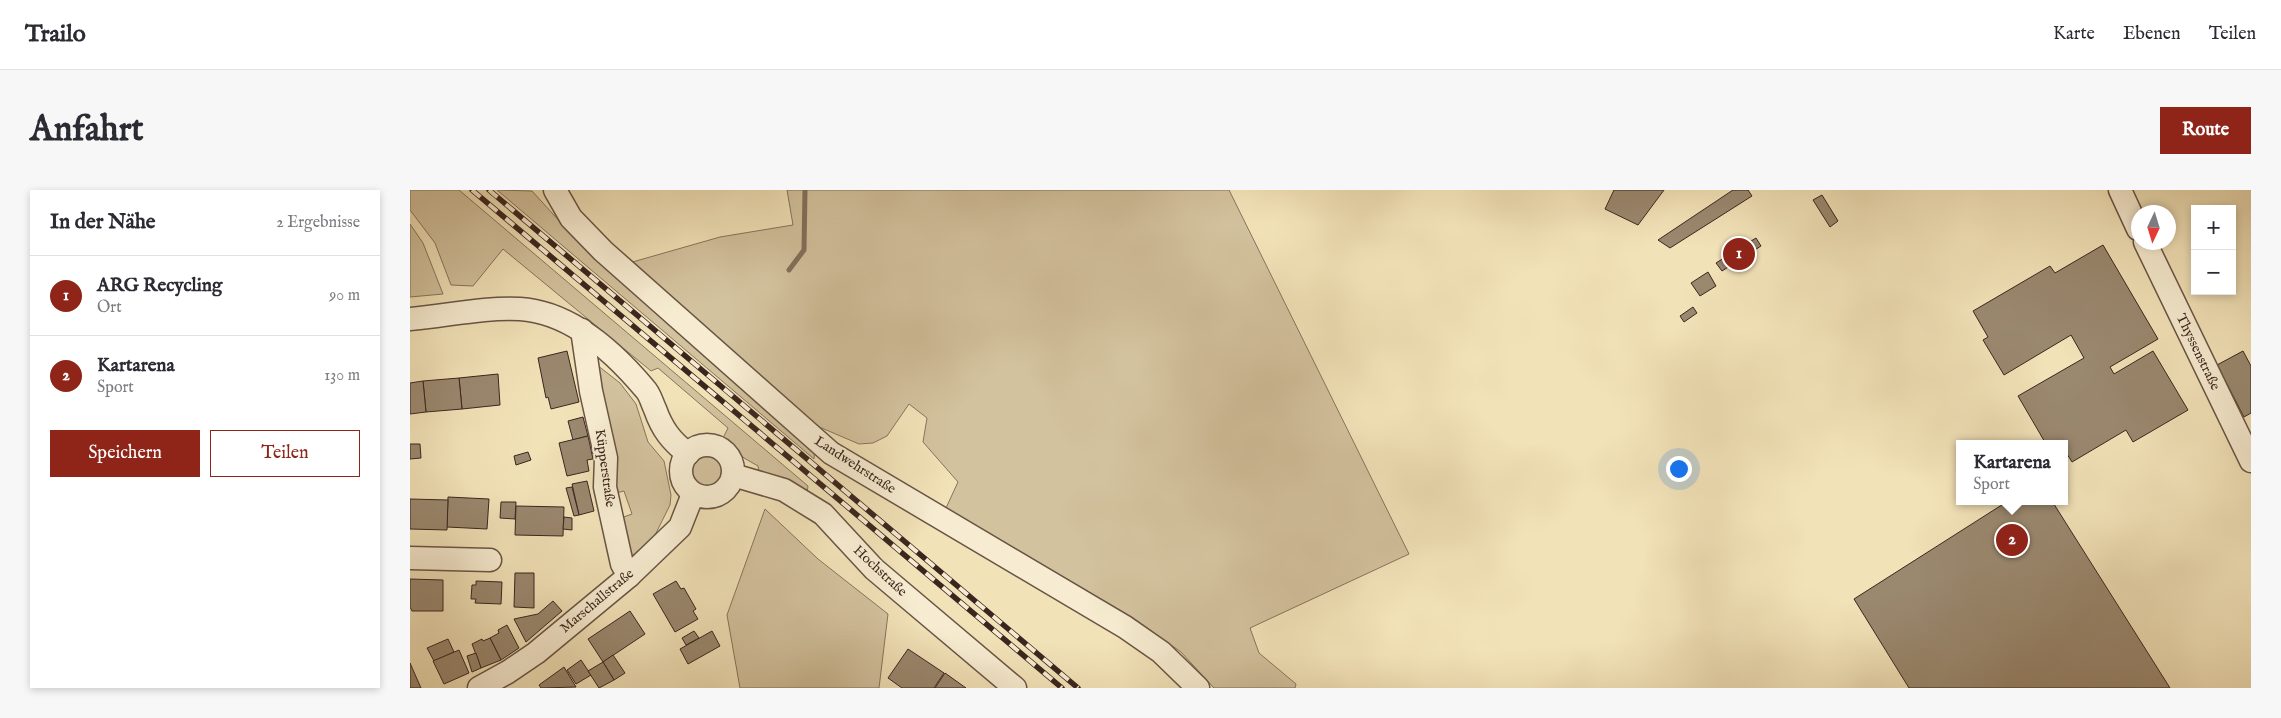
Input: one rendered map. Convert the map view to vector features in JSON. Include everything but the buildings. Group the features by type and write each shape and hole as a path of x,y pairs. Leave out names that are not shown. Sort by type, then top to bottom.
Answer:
{"street":[{"name":"Landwehrstraße","path":"555,190 571,218 603,251 831,453 1125,628 1161,652 1198,688"},
{"path":"2120,190 2131,214"},
{"name":"Thyssenstraße","path":"2149,250 2251,461"},
{"path":"410,319 521,309 548,315 582,330 624,366 647,391 663,430 674,444 688,454"},
{"name":"Küpperstraße","path":"582,330 591,391 606,458 605,487 622,564 628,576"},
{"path":"711,445 721,449 730,460 733,475 726,488 713,497 703,497 693,494 686,486 682,477 681,467 688,454 701,446 711,445"},
{"name":"Hochstraße","path":"733,475 784,490 822,514 874,569 1015,688"},
{"name":"Marschallstraße","path":"478,688 508,672 536,653 628,576 680,527 693,494"},
{"path":"410,558 490,560"}],"shaded area":[{"path":"410,190 459,190 808,486 807,493 759,472 758,466 744,458 723,438 728,428 658,368 651,371 503,249 473,286 451,285 435,243 410,210"},
{"path":"497,190 532,191 563,225 815,447 814,459"},
{"path":"787,190 1229,190 1409,554 1250,628 1259,653 1296,684 1295,688 1214,688 1181,652 1132,617 946,508 958,482 923,442 927,418 909,404 887,436 873,443 859,444 803,420 629,263 720,237 793,225"},
{"path":"410,224 423,243 443,294 410,297"},
{"path":"597,365 620,383 636,404 648,442 664,461 671,495 670,505 654,537 631,557 618,519 632,514 624,491 612,494"},
{"path":"707,453 714,454 720,459 725,465 725,479 720,485 714,490 707,491 700,490 694,485 689,479 688,472 689,465 694,459 700,454"},
{"path":"765,509 818,559 888,614 879,688 740,688 727,615"}],"waterway":[{"path":"789,270 804,250 805,190"}],"railway":[{"path":"472,190 1062,688"},
{"path":"489,190 1078,688"}],"place":[{"name":"ARG Recycling","path":"1739,254"},
{"name":"Kartarena","path":"2012,540"}]}
